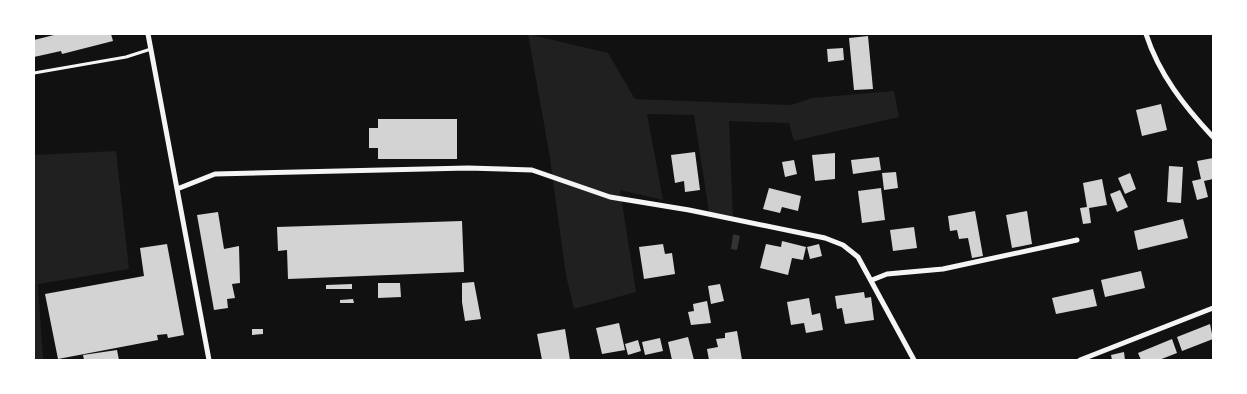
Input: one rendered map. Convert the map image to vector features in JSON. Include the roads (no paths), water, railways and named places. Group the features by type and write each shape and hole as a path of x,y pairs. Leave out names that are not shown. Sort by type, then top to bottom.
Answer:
{"street":[{"path":"148,34 209,360"},
{"path":"1146,34 1162,71 1177,94 1213,137"},
{"path":"177,189 215,174 468,168 532,170 610,197 689,210 825,238 851,250 872,280 914,360"},
{"path":"872,280 887,274 942,269 1077,240"},
{"path":"1080,360 1213,308"}],"lane":[{"path":"34,73 126,57 151,49"}]}
